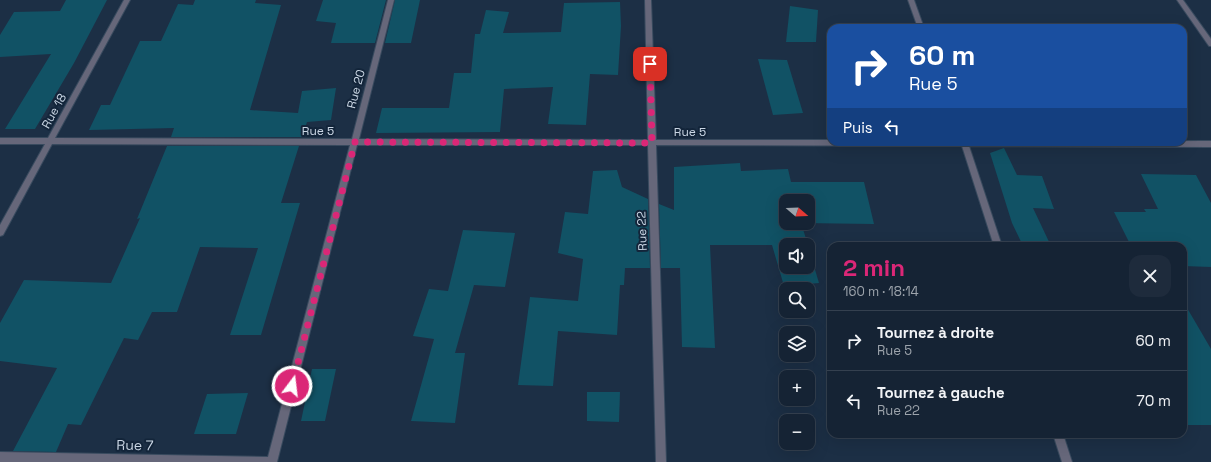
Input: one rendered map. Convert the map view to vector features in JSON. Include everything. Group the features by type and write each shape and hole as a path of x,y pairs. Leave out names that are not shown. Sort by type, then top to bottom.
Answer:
{"street":[{"name":"Rue 18","path":"0,233 127,0"},
{"name":"Rue 20","path":"271,462 392,0"},
{"name":"Rue 22","path":"648,0 661,462"},
{"path":"911,0 920,24"},
{"path":"1180,0 1211,44"},
{"name":"Rue 5","path":"0,141 827,143"},
{"name":"Rue 5","path":"1187,144 1211,144"},
{"path":"966,146 997,242"},
{"path":"1059,438 1067,462"},
{"name":"Rue 7","path":"0,457 271,462"}],"building":[{"path":"66,0 107,0 74,63 35,129 5,129 51,54 0,57 0,35 14,12 60,11"},
{"path":"195,0 256,0 255,3 281,5 250,110 298,113 302,91 336,88 331,120 307,122 302,137 171,137 174,128 89,130 101,105 110,105 140,41 161,41 178,4 193,5"},
{"path":"323,0 386,0 375,43 331,43 336,23 316,21"},
{"path":"395,0 420,0 411,43 385,43"},
{"path":"620,2 621,26 618,75 590,74 586,125 548,124 553,87 504,89 500,132 376,133 382,108 449,108 454,73 471,73 475,34 480,34 486,10 509,12 503,33 561,32 564,3"},
{"path":"790,6 818,10 816,42 786,42"},
{"path":"758,59 787,60 803,113 773,115"},
{"path":"167,146 299,146 281,203 300,203 261,335 230,335 258,248 200,247 177,312 152,312 138,340 124,338 81,425 68,424 56,452 13,451 57,368 0,361 0,323 24,280 111,283 140,218 137,219"},
{"path":"1004,148 1017,175 1042,176 1054,209 1033,208 1049,242 1021,242 1012,223 990,153"},
{"path":"740,163 741,171 788,169 791,182 864,182 874,224 815,223 815,194 779,194 779,230 803,230 806,238 779,238 779,269 772,245 710,245 715,348 682,347 680,268 661,268 659,204 674,210 674,167"},
{"path":"617,170 622,187 648,199 650,268 625,268 624,285 620,285 617,335 558,331 553,386 518,385 530,297 578,301 583,259 558,253 565,212 588,214 593,171"},
{"path":"1141,174 1196,175 1211,203 1211,267 1187,266 1187,242 1129,242 1114,212 1146,212 1144,209 1158,209"},
{"path":"463,230 515,233 505,287 474,285 455,353 465,353 455,423 411,421 434,339 413,336 429,289 448,291"},
{"path":"815,270 819,283 815,283 815,282 783,282 780,274 815,274"},
{"path":"1187,308 1211,349 1211,425 1187,425"},
{"path":"312,369 336,369 325,421 301,421"},
{"path":"587,392 620,392 619,422 587,421"},
{"path":"248,393 236,434 194,434 207,394"}],"route":[{"path":"292,386 355,142 652,143 650,64"}]}
